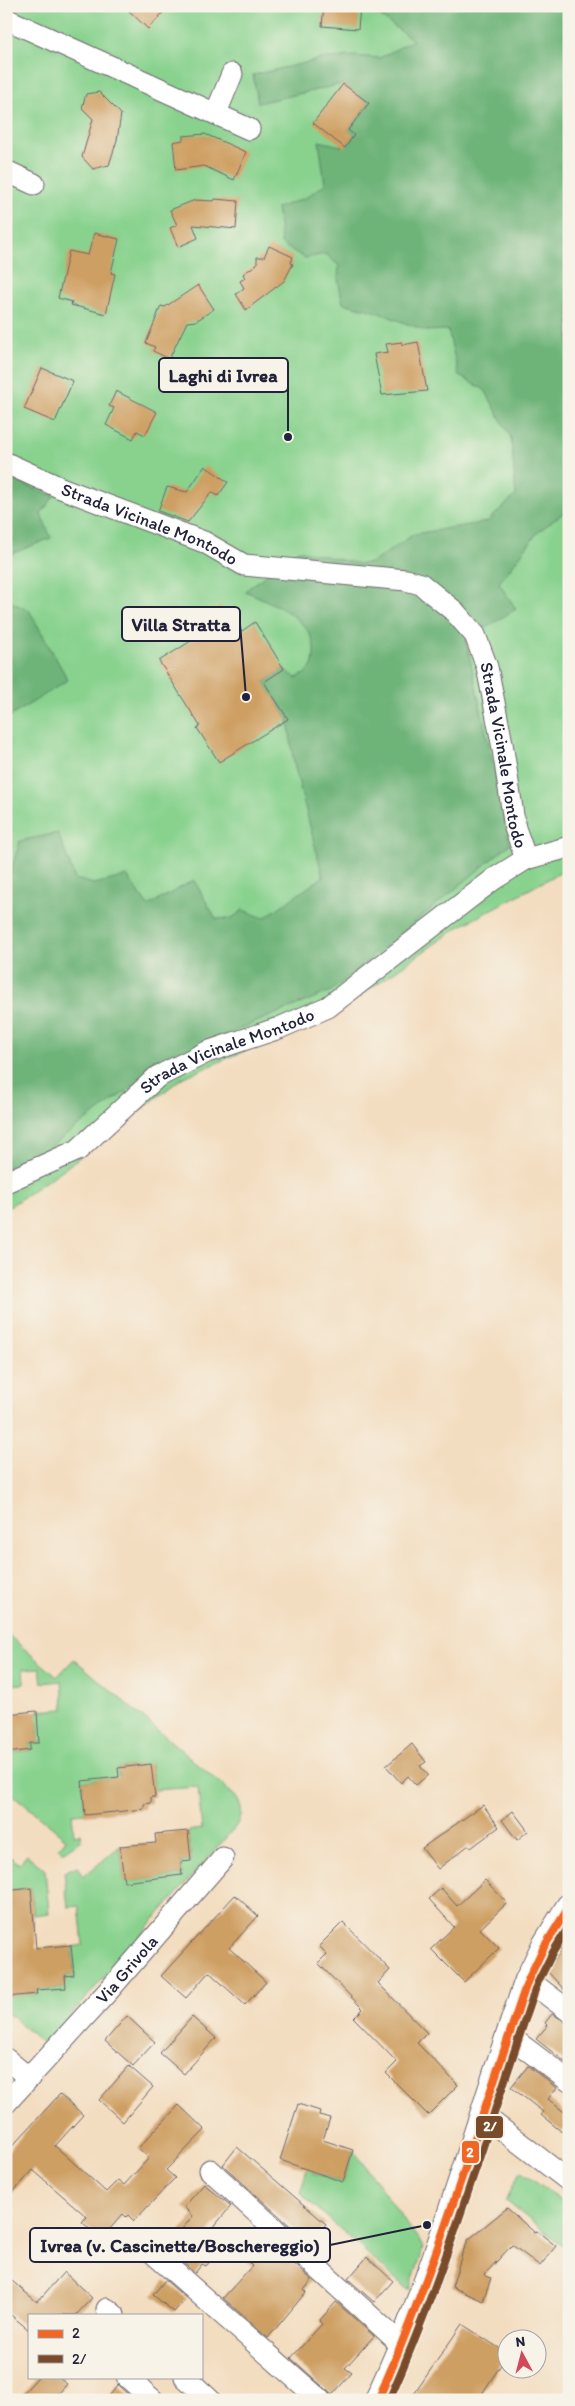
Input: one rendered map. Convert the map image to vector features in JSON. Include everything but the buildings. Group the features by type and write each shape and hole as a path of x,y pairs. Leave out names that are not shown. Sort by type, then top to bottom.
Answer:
{"street":[{"path":"8,25 216,113 249,129"},
{"path":"216,113 232,74"},
{"path":"6,171 34,184"},
{"name":"Strada Vicinale Montodo","path":"6,463 61,488 204,542 244,565 406,580 421,584 454,611 475,635 487,668 502,743 515,828 526,859 494,879 328,1007 279,1028 207,1052 157,1077 78,1150 6,1182"},
{"path":"526,859 569,847"},
{"name":"Via Grivola","path":"6,2103 223,1858"},
{"path":"378,2400 403,2346 441,2243 528,1980 544,1946 569,1907"},
{"path":"528,1980 569,2011"},
{"path":"509,2036 569,2081"},
{"path":"6,2058 29,2078"},
{"path":"483,2115 569,2180"},
{"path":"210,2170 403,2346"},
{"path":"145,2246 320,2400"},
{"path":"128,2378 153,2400"},
{"path":"186,2378 210,2400"}],"green space":[{"path":"6,6 569,6 569,868 459,927 339,1010 182,1078 68,1166 6,1209"},
{"path":"366,6 569,6 569,509 538,532 499,583 516,609 466,640 510,844 331,991 174,1056 6,1179 6,887 20,841 58,833 75,879 94,884 127,876 148,906 194,880 216,919 232,918 243,910 264,918 323,877 294,764 288,719 264,682 284,669 296,678 307,672 311,667 314,656 313,643 309,632 291,614 245,591 298,550 359,564 372,563 414,534 487,522 516,495 511,438 485,390 459,376 448,330 426,331 374,311 343,303 338,279 339,266 326,254 305,258 281,244 277,208 305,198 325,184 319,141 345,147 354,135 348,130 369,103 343,84 258,103 253,75 326,58 355,56 380,58 413,40"},
{"path":"6,478 54,496 41,514 51,538 6,556"},
{"path":"6,600 29,610 68,680 6,719"},
{"path":"6,1633 57,1677 74,1659 234,1795 241,1810 236,1826 45,2045 6,2012 6,1994 37,1994 36,1990 65,1988 65,1976 74,1975 72,1947 83,1945 79,1906 68,1907 64,1872 77,1866 83,1877 120,1846 124,1882 182,1875 181,1862 191,1861 188,1831 202,1829 198,1787 154,1790 151,1765 118,1768 119,1781 113,1778 82,1781 85,1813 72,1814 74,1835 80,1834 81,1841 63,1852 59,1848 66,1839 6,1789 6,1753 30,1750 30,1743 39,1743 37,1711 64,1709 62,1681 42,1683 40,1668 23,1669 24,1684 9,1685"},
{"path":"6,1853 19,1864 27,1855 45,1870 49,1913 34,1915 31,1888 6,1891"},
{"path":"353,2150 424,2247 409,2291 300,2193 307,2169 314,2171 313,2173 343,2182"},
{"path":"520,2171 569,2206 569,2251 506,2201"}],"transit line":[{"name":"2","path":"378,2400 400,2348 439,2244 528,1980 544,1947 569,1907"},
{"name":"2/","path":"389,2400 411,2349 450,2246 537,1984 569,1926"}],"place":[{"name":"Laghi di Ivrea","path":"288,437"},
{"name":"Villa Stratta","path":"246,697"},
{"name":"Ivrea (v. Cascinette/Boschereggio)","path":"427,2225"}]}
